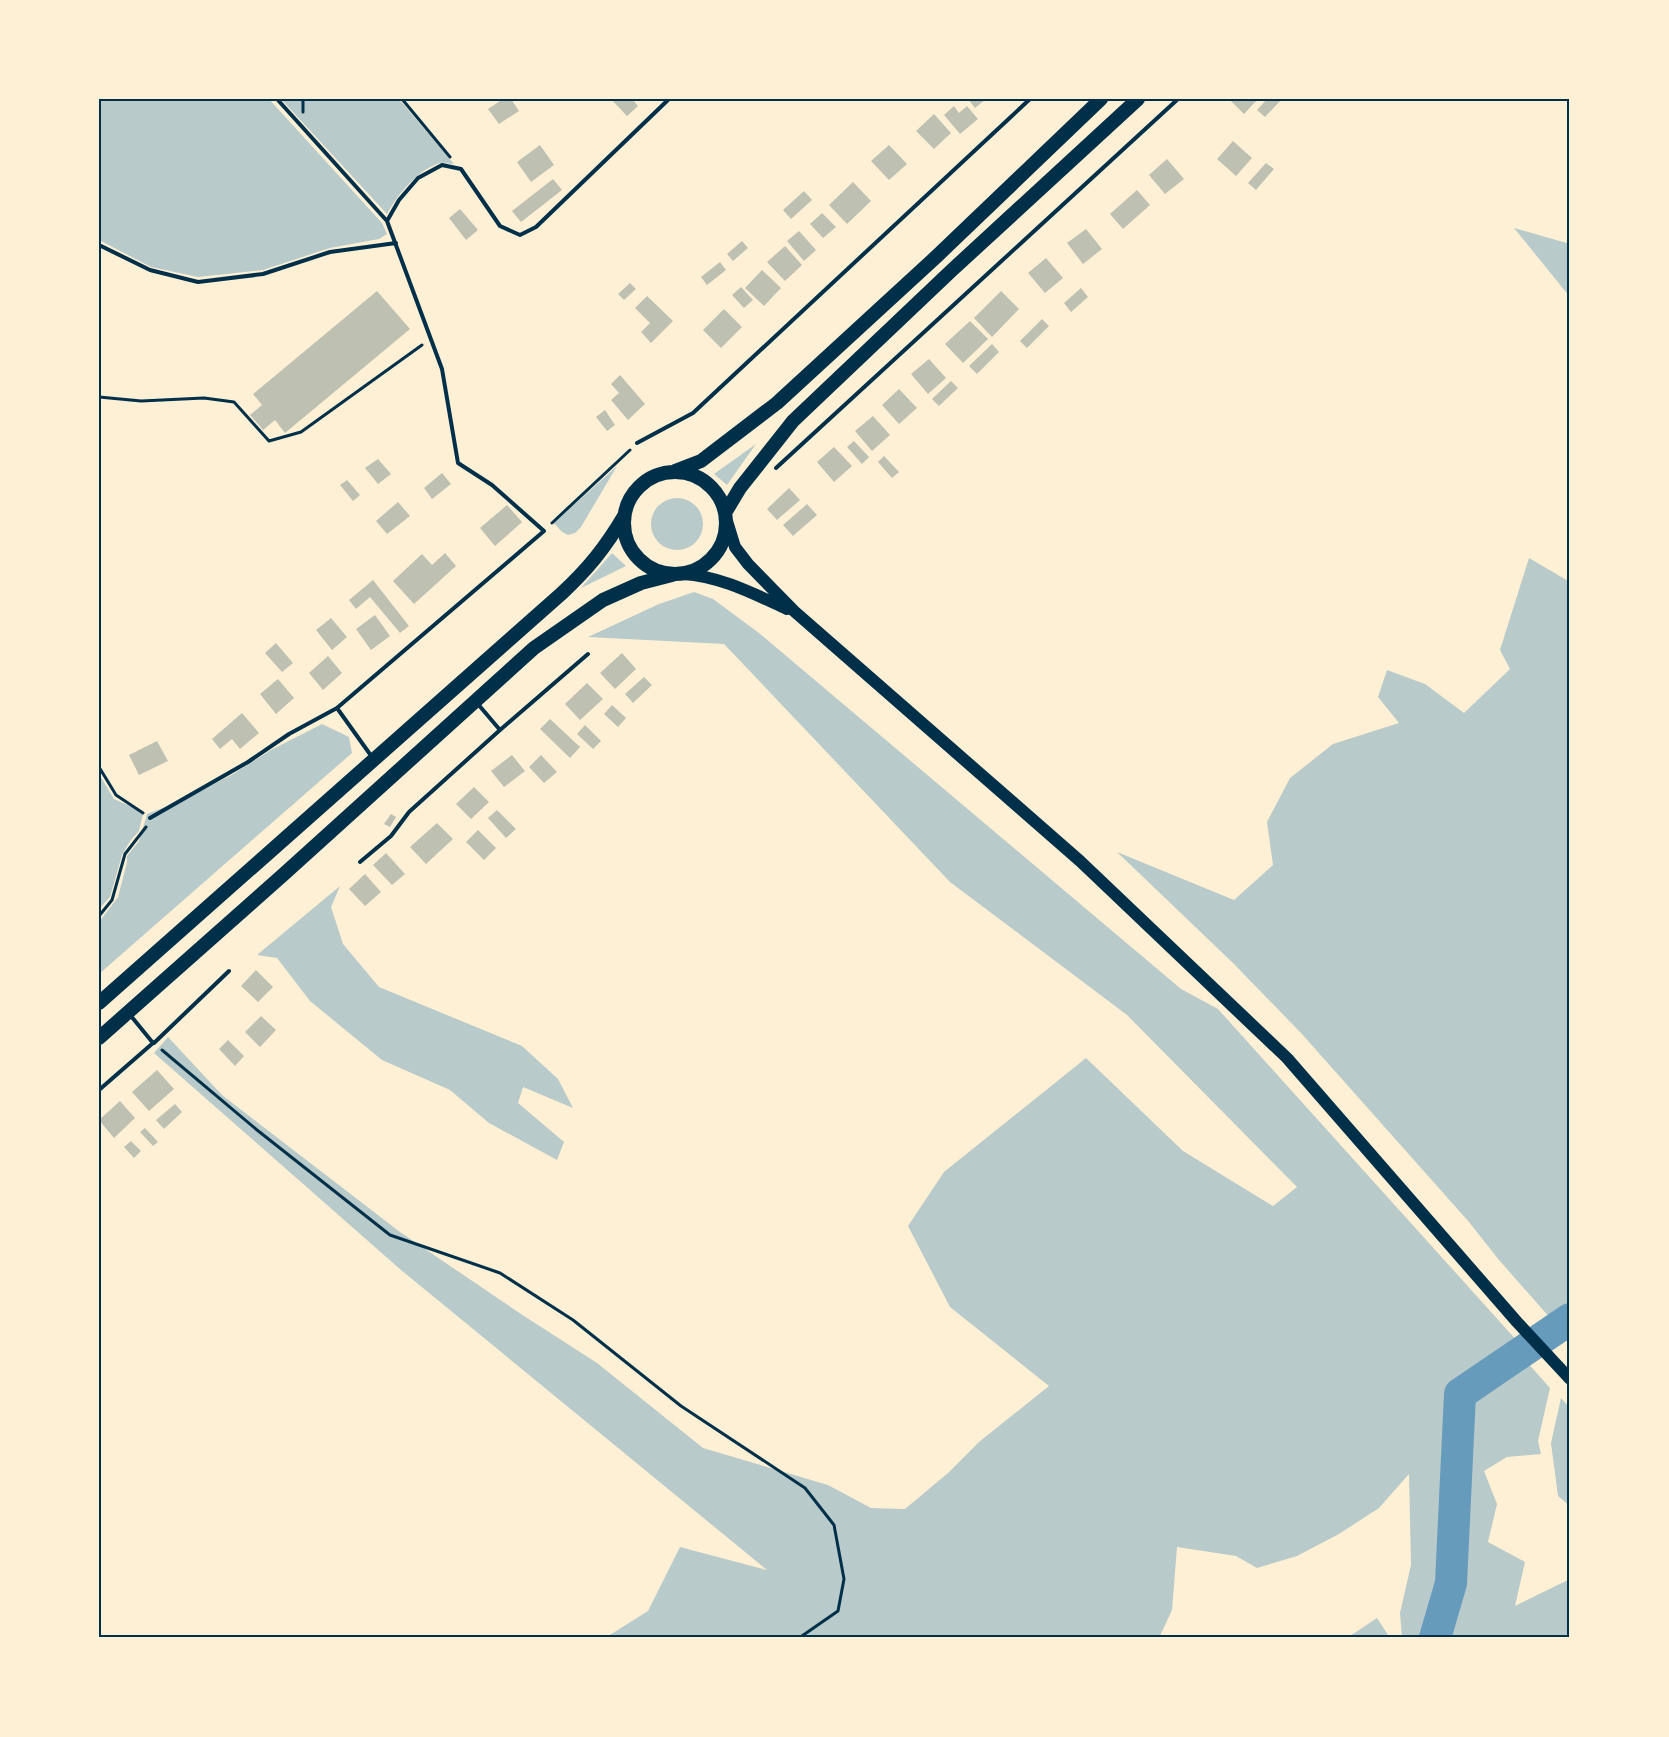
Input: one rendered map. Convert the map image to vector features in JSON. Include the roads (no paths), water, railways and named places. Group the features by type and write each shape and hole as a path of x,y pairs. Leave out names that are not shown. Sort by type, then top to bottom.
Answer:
{"main road":[{"path":"99,1003 586,570 609,542 624,516 630,499 641,485 656,476 701,461 777,403 937,256 1101,99"},
{"path":"99,1038 534,648 603,600 641,582 694,571 711,558 720,547 725,533 726,517 740,488 793,421 951,271 1138,99"},
{"path":"675,471 692,475 704,481 715,491 735,547 748,564 794,611 1080,861 1287,1059 1567,1376"},
{"path":"624,516 630,547 638,558 658,571 677,575 698,575 730,584 794,611"}],"lane":[{"path":"150,818 248,762 289,734 337,708 544,531 492,485 458,463 442,369 387,221 277,99"},
{"path":"387,221 399,200 418,178 442,165 461,170 500,226 520,235 536,227 669,99"},
{"path":"637,443 693,413 1030,99"},
{"path":"776,468 1178,99"},
{"path":"99,245 150,270 198,282 263,274 330,252 396,243"},
{"path":"360,862 391,836 409,812 588,654"},
{"path":"475,700 501,730"},
{"path":"337,708 374,760"},
{"path":"99,1090 229,971"},
{"path":"128,1012 153,1043"}],"waterway":[{"path":"1435,1638 1451,1583 1460,1394 1570,1319"}]}
